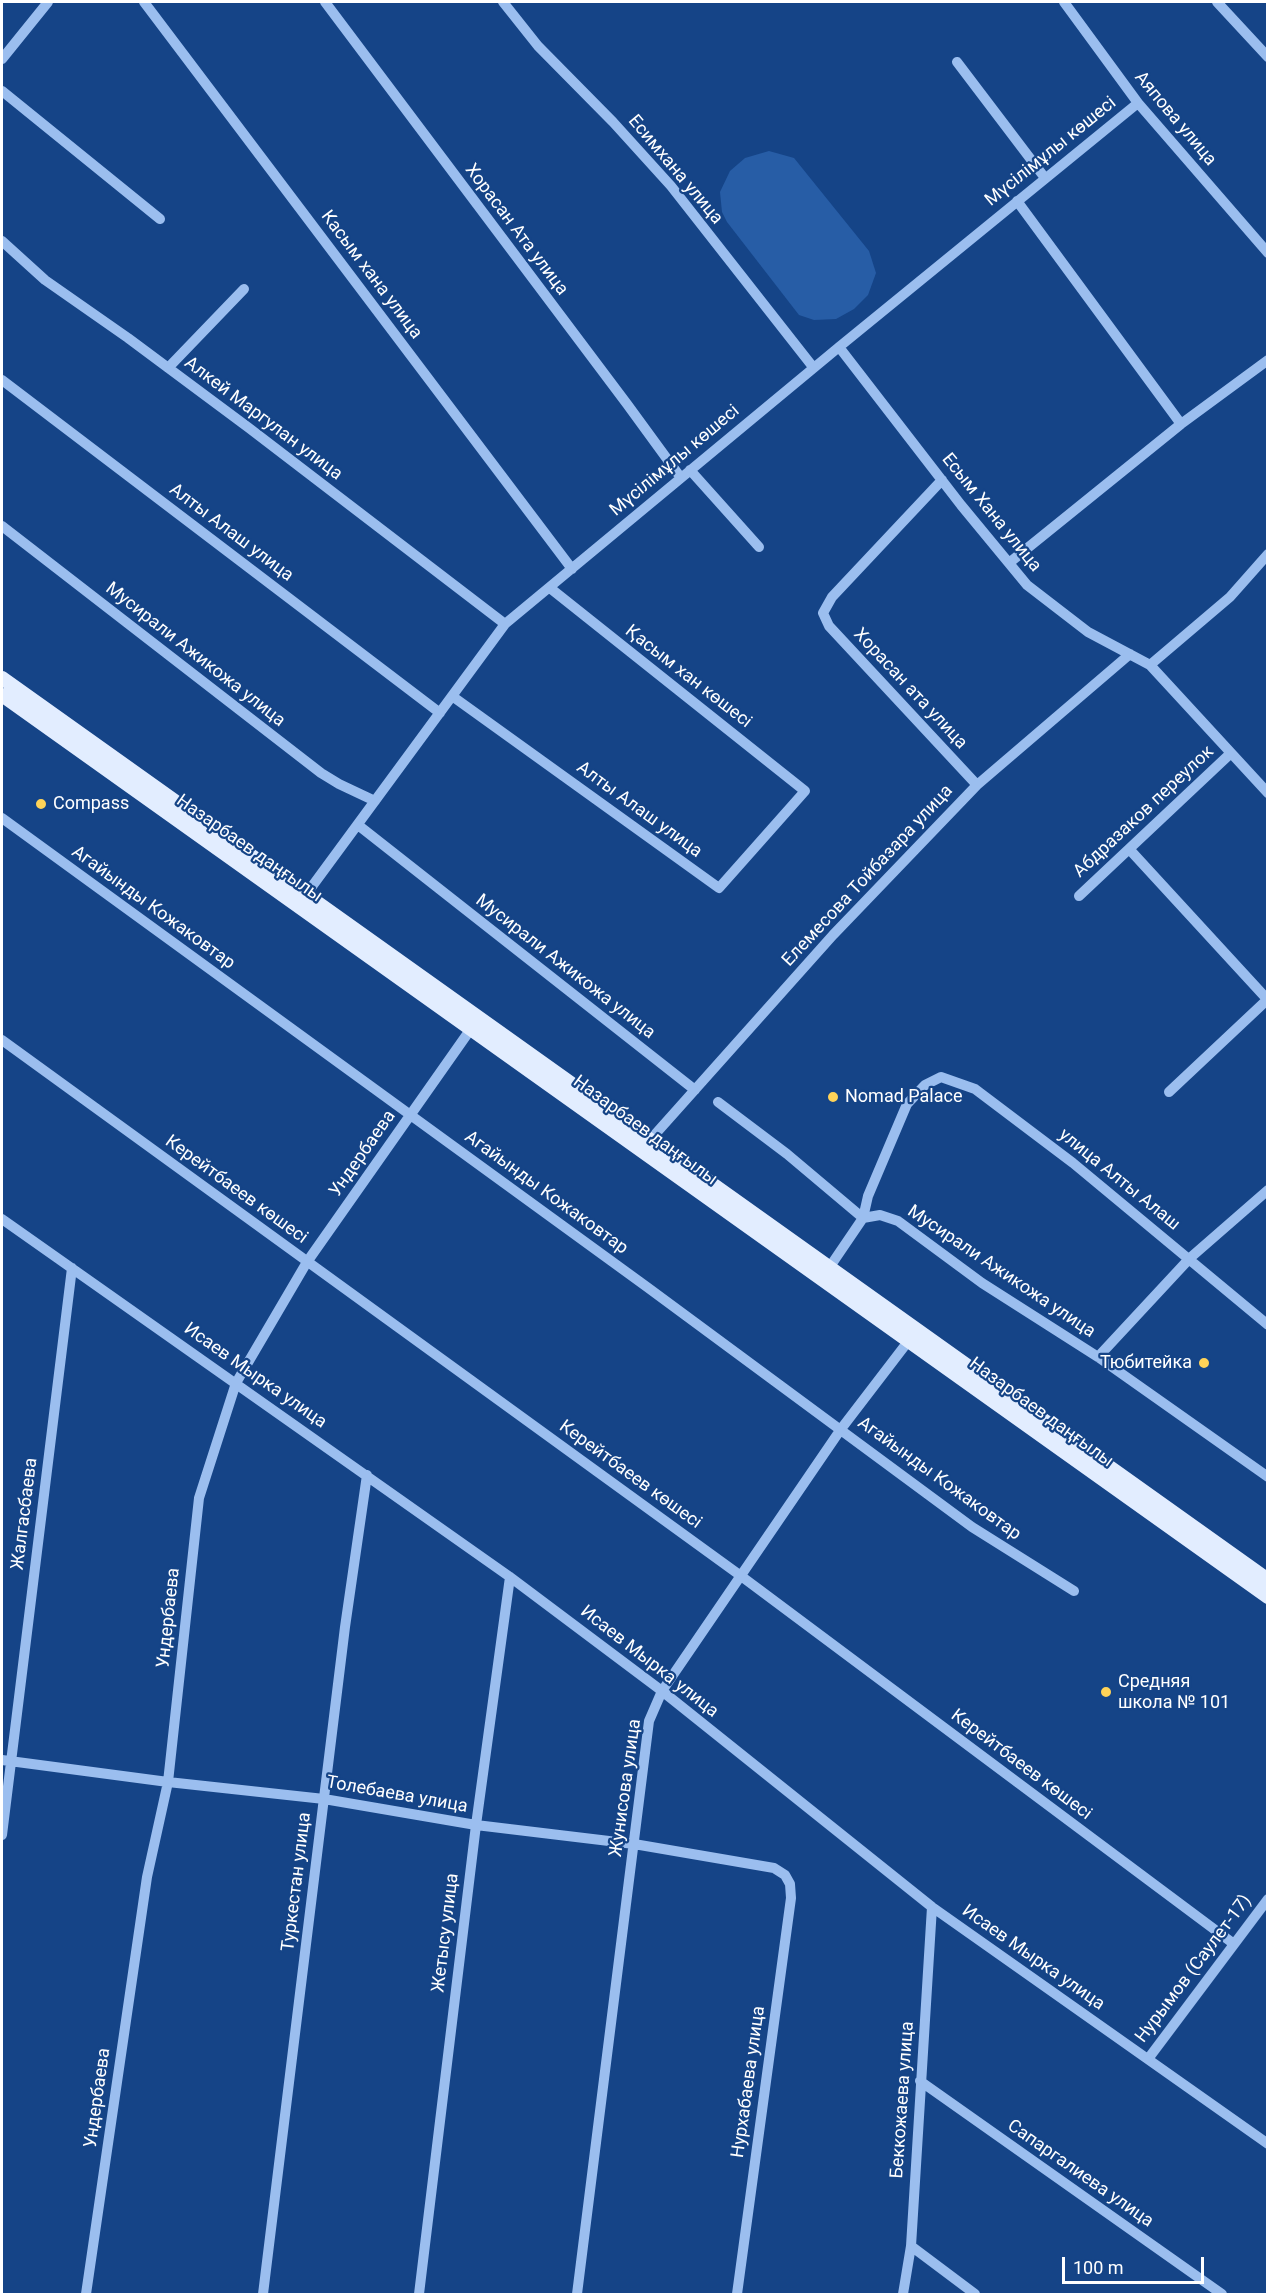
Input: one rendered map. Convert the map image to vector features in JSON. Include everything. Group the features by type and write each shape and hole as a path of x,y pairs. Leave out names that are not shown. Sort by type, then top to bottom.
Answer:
{"main road":[{"name":"Назарбаев даңғылы","path":"2,678 302,900"},
{"name":"Назарбаев даңғылы","path":"2,694 302,900 913,1335 1268,1580"},
{"name":"Назарбаев даңғылы","path":"475,1023 650,1140 830,1268 913,1335 1268,1597"}],"street":[{"path":"2,59 48,2"},
{"name":"Касым хана улица","path":"144,2 572,569"},
{"name":"Хорасан Ата улица","path":"325,2 681,478"},
{"name":"Есимхана улица","path":"503,2 538,46 613,122 671,186 813,367"},
{"name":"Аяпова улица","path":"1064,2 1138,103 1268,253"},
{"path":"1217,2 1268,57"},
{"path":"957,62 1045,178"},
{"path":"2,91 160,219"},
{"name":"Мүсілімұлы көшесі","path":"302,900 505,624 813,367 1138,103"},
{"path":"1017,201 1181,424"},
{"name":"Алкей Маргулан улица","path":"2,241 45,280 168,368 505,624"},
{"path":"168,368 244,289"},
{"name":"Есым Хана улица","path":"839,346 942,480 1027,585 1088,632 1150,665 1268,793"},
{"path":"1009,563 1181,424 1268,360"},
{"name":"Алты Алаш улица","path":"2,380 440,713"},
{"path":"690,470 759,548"},
{"name":"Хорасан ата улица","path":"942,480 832,597 823,613 829,626 977,785"},
{"name":"Мусирали Ажикожа улица","path":"2,526 321,773 375,801"},
{"path":"1150,665 1230,597 1268,554"},
{"name":"Қасым хан көшесі","path":"550,588 805,792 719,888"},
{"name":"Елемесова Тойбазара улица","path":"650,1140 833,935 977,785 1130,654"},
{"name":"Алты Алаш улица","path":"452,696 719,888"},
{"name":"Абдразаков переулок","path":"1079,896 1232,753"},
{"name":"Агайынды Кожаковтар","path":"2,818 841,1429 972,1527 1074,1591"},
{"name":"Мусирали Ажикожа улица","path":"358,825 694,1090"},
{"path":"1130,850 1267,999 1169,1092"},
{"name":"Ундербаева","path":"86,2295 147,1877 168,1782 199,1498 236,1383 308,1262 475,1023"},
{"name":"Керейтбаеев көшесі","path":"2,1040 741,1576 1234,1944"},
{"name":"улица Алты Алаш","path":"863,1218 868,1196 907,1104 925,1085 940,1077 975,1089 1073,1162 1268,1325"},
{"path":"718,1102 787,1154 863,1218 830,1268"},
{"path":"1098,1357 1190,1258 1268,1190"},
{"name":"Мусирали Ажикожа улица","path":"863,1218 880,1215 898,1221 982,1282 1098,1357 1268,1478"},
{"name":"Исаев Мырка улица","path":"2,1219 367,1474 510,1577 662,1691 932,1907 1268,2144"},
{"name":"Жалгасбаева","path":"2,1835 6,1761 72,1268"},
{"name":"Жунисова улица","path":"577,2295 649,1721 662,1691 841,1429 913,1335"},
{"name":"Туркестан улица","path":"262,2295 345,1627 367,1474"},
{"name":"Жетысу улица","path":"419,2295 476,1825 510,1577"},
{"name":"Толебаева улица","path":"6,1761 324,1799 476,1825 634,1844 774,1868 785,1875"},
{"name":"Нурхабаева улица","path":"737,2295 791,1898 790,1884 785,1875"},
{"name":"Нурымов (Саулет-17)","path":"1148,2059 1268,1899"},
{"name":"Беккожаева улица","path":"903,2295 910,2246 932,1907"},
{"name":"Сапаргалиева улица","path":"920,2081 1222,2295"},
{"path":"910,2246 975,2295"}],"shaded area":[{"path":"769,151 794,158 869,251 876,273 868,295 854,309 836,319 814,320 799,315 727,222 722,212 720,192 730,171 745,158"}],"place":[{"name":"Compass","path":"41,804"},
{"name":"Nomad Palace","path":"833,1097"},
{"name":"Тюбитейка","path":"1204,1363"},
{"name":"Средняя школа № 101","path":"1106,1692"}]}
